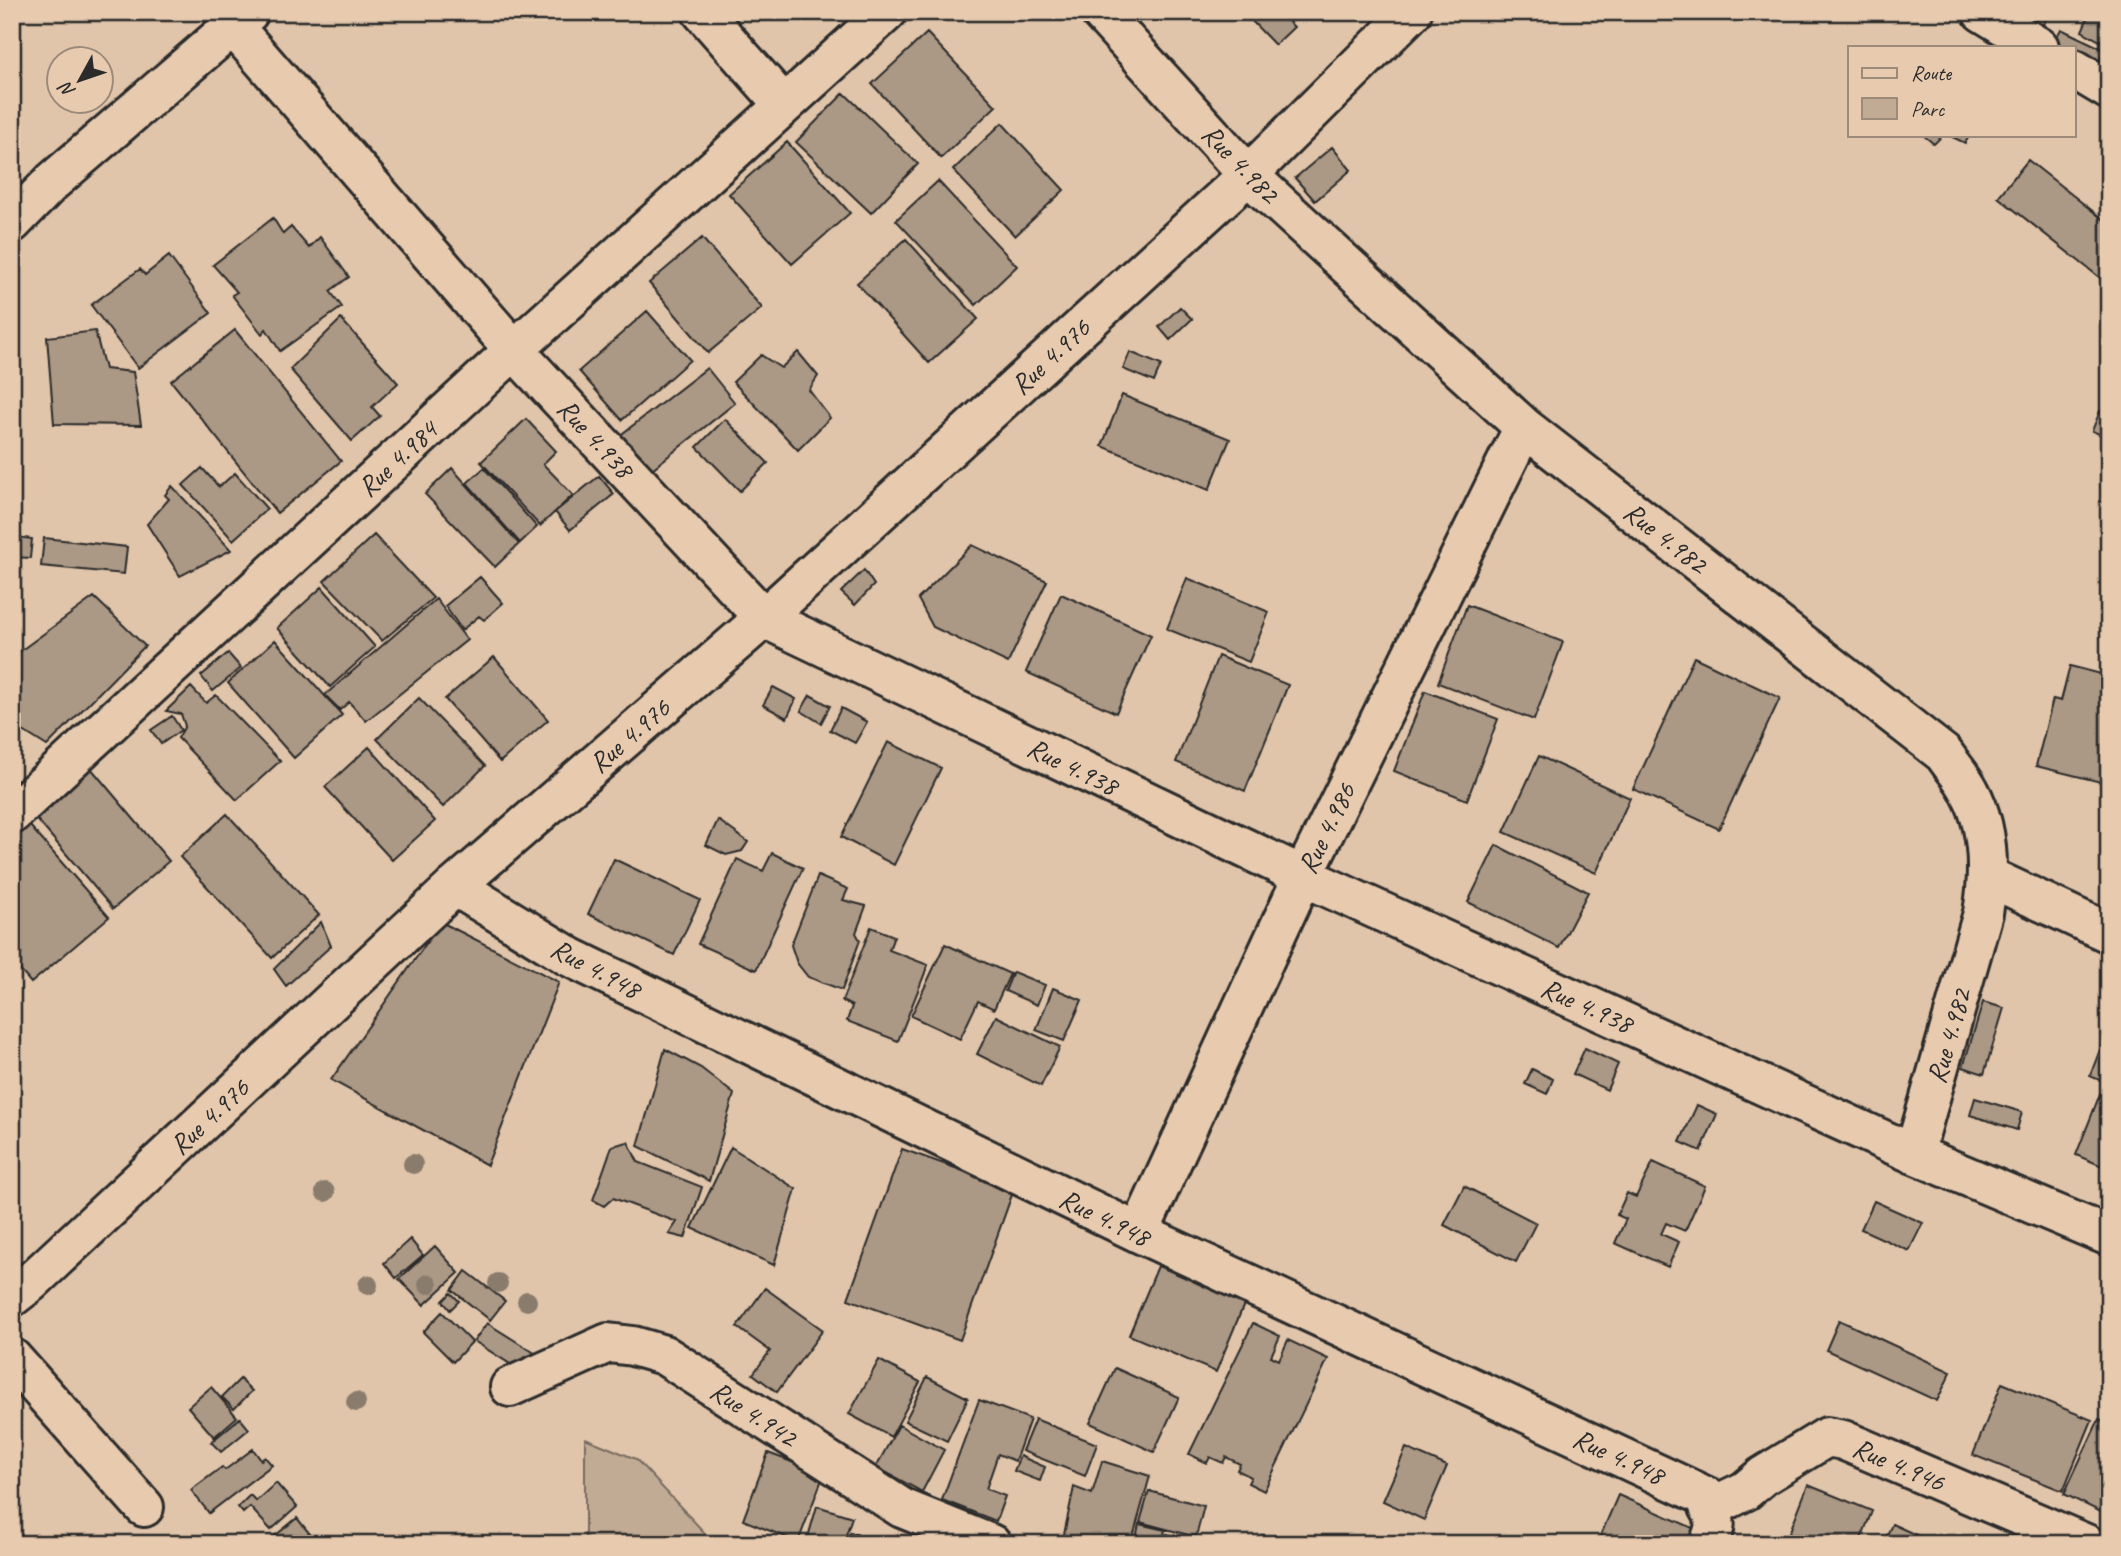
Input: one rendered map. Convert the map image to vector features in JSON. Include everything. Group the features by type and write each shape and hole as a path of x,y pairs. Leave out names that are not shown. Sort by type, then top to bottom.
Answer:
{"street":[{"path":"702,12 783,104"},
{"name":"Rue 4.984","path":"12,814 514,350 887,12"},
{"name":"Rue 4.982","path":"1100,12 1248,174 1524,427 1944,754 1969,790 1984,827 1989,877 1983,912 1914,1154"},
{"name":"Rue 4.976","path":"12,1297 455,886 764,618 1248,174 1412,12"},
{"path":"1982,12 2037,46"},
{"path":"12,223 52,182 241,19"},
{"name":"Rue 4.938","path":"241,19 514,350 764,618 1303,876 1914,1154 2109,1236"},
{"path":"2076,70 2109,90"},
{"name":"Rue 4.986","path":"1139,1233 1303,876 1524,427"},
{"path":"1989,877 2109,933"},
{"name":"Rue 4.948","path":"455,886 570,957 1139,1233 1720,1503"},
{"name":"Rue 4.942","path":"510,1387 608,1343 633,1346 664,1355 902,1508 991,1544"},
{"path":"12,1358 144,1507"},
{"name":"Rue 4.946","path":"1720,1503 1745,1491 1780,1465 1827,1437 1855,1445 2086,1544"},
{"path":"1709,1544 1716,1526 1715,1517 1709,1507 1720,1503"}],"green space":[{"path":"585,1438 636,1459 715,1544 585,1544"}],"building":[{"path":"1249,12 1279,12 1294,27 1275,45 1246,15"},
{"path":"2013,12 2051,12 2040,29"},
{"path":"2090,12 2109,12 2109,46 2082,31"},
{"path":"2061,29 2105,50 2097,67 2076,57 2076,46 2052,46"},
{"path":"927,33 996,106 941,158 872,84"},
{"path":"844,93 918,164 871,213 796,142"},
{"path":"1002,123 1064,190 1015,236 953,170"},
{"path":"1924,136 1942,136 1934,144"},
{"path":"1950,136 1969,136 1965,143"},
{"path":"787,142 850,213 792,264 729,194"},
{"path":"1332,147 1351,170 1315,201 1295,178"},
{"path":"2028,160 2109,224 2109,285 1998,197"},
{"path":"938,181 1017,266 976,305 896,220"},
{"path":"273,218 283,234 291,227 309,248 320,237 349,277 330,291 342,307 280,351 266,329 262,334 232,295 237,292 213,265"},
{"path":"702,238 762,308 708,353 649,283"},
{"path":"906,239 978,319 929,363 857,283"},
{"path":"169,256 211,313 138,368 91,305 140,269 145,275"},
{"path":"1180,307 1192,319 1170,340 1159,327"},
{"path":"647,311 690,360 622,420 579,371"},
{"path":"341,319 398,383 372,407 380,416 352,441 290,369"},
{"path":"235,330 341,461 277,513 171,381"},
{"path":"95,331 105,369 133,372 141,425 54,424 47,337"},
{"path":"798,352 818,376 809,390 830,418 798,450 733,382 761,355 781,368"},
{"path":"1130,352 1161,365 1154,382 1123,369"},
{"path":"707,368 735,403 647,473 618,437"},
{"path":"1122,395 1230,439 1209,490 1102,446"},
{"path":"2100,411 2109,415 2109,438 2092,431"},
{"path":"526,419 556,451 543,464 573,495 540,526 481,462"},
{"path":"725,419 768,463 740,491 697,447"},
{"path":"202,468 219,487 235,473 267,509 233,540 183,485"},
{"path":"452,468 519,544 495,567 425,494"},
{"path":"484,468 537,527 520,543 467,483"},
{"path":"599,476 614,494 570,530 555,512"},
{"path":"172,486 231,550 180,576 147,524 169,499 165,495"},
{"path":"374,535 433,598 382,641 324,581"},
{"path":"17,537 32,539 30,558 15,557"},
{"path":"44,538 127,547 124,574 41,566"},
{"path":"972,545 1047,581 1008,663 933,627 918,599"},
{"path":"864,570 874,585 855,605 841,592"},
{"path":"480,577 503,603 484,620 479,616 462,630 445,606"},
{"path":"1187,578 1269,612 1249,662 1167,629"},
{"path":"322,587 375,647 330,687 277,628"},
{"path":"1061,594 1151,635 1116,713 1026,672"},
{"path":"94,597 145,646 47,746 12,724 12,657"},
{"path":"436,599 467,640 366,721 349,702 340,710 325,695"},
{"path":"1467,605 1563,642 1534,720 1438,683"},
{"path":"275,640 342,715 294,758 228,683"},
{"path":"228,653 241,668 213,691 201,676"},
{"path":"1218,656 1288,685 1245,791 1176,762"},
{"path":"494,657 548,720 500,762 445,699"},
{"path":"1694,657 1780,698 1719,829 1633,789"},
{"path":"2070,666 2109,676 2109,784 2036,766 2053,699 2061,701"},
{"path":"191,687 206,703 216,695 280,761 237,800 178,738 185,726 181,714 166,711"},
{"path":"773,687 796,699 787,718 763,705"},
{"path":"1425,691 1498,719 1467,800 1394,771"},
{"path":"810,695 830,706 821,723 801,711"},
{"path":"419,698 485,766 443,807 377,739"},
{"path":"841,708 867,722 855,743 830,730"},
{"path":"172,716 181,730 161,744 151,730"},
{"path":"888,742 941,768 894,865 841,837"},
{"path":"369,747 435,821 392,860 325,787"},
{"path":"1539,756 1630,798 1596,873 1504,832"},
{"path":"85,761 169,861 113,909 28,809"},
{"path":"227,814 319,915 272,958 180,857"},
{"path":"718,820 748,842 742,851 726,855 706,845"},
{"path":"30,826 109,917 31,983 12,961 12,841"},
{"path":"1496,845 1588,892 1559,948 1468,902"},
{"path":"772,853 803,868 756,970 698,944 737,859 763,871"},
{"path":"614,859 700,900 674,955 588,914"},
{"path":"818,876 848,889 843,900 866,906 856,933 860,940 842,990 808,977 797,963 791,945"},
{"path":"321,922 331,946 286,986 274,969"},
{"path":"441,922 559,982 487,1165 331,1080"},
{"path":"871,927 894,936 889,950 928,965 898,1041 847,1021 852,1006 842,1001"},
{"path":"945,944 1010,974 994,1009 978,1001 960,1039 911,1016"},
{"path":"1013,972 1045,985 1037,1005 1005,991"},
{"path":"1053,988 1082,1000 1064,1041 1036,1030"},
{"path":"1983,1002 2004,1008 1984,1074 1963,1067"},
{"path":"996,1016 1060,1047 1041,1086 977,1054"},
{"path":"2109,1026 2109,1084 2090,1076"},
{"path":"1585,1048 1618,1064 1607,1090 1573,1074"},
{"path":"665,1049 701,1068 734,1094 709,1181 638,1146"},
{"path":"1532,1069 1553,1079 1547,1094 1525,1084"},
{"path":"2102,1089 2109,1091 2109,1169 2076,1155"},
{"path":"1975,1098 2022,1112 2017,1130 1970,1115"},
{"path":"1697,1105 1717,1114 1701,1151 1680,1142"},
{"path":"628,1142 638,1162 702,1187 685,1238 669,1234 677,1222 613,1198 604,1206 593,1200 612,1146"},
{"path":"731,1147 796,1189 774,1265 692,1228"},
{"path":"902,1149 1014,1189 960,1340 848,1299"},
{"path":"1653,1162 1705,1186 1685,1231 1666,1223 1661,1234 1679,1242 1668,1267 1615,1243 1626,1219 1617,1215 1627,1193 1636,1197"},
{"path":"1464,1186 1536,1223 1516,1262 1444,1225"},
{"path":"1874,1201 1923,1223 1909,1251 1861,1229"},
{"path":"410,1239 423,1255 396,1278 384,1263"},
{"path":"435,1246 459,1273 424,1305 399,1279"},
{"path":"1158,1266 1245,1302 1216,1372 1129,1335"},
{"path":"466,1271 505,1301 490,1320 452,1290"},
{"path":"765,1288 823,1330 777,1392 753,1374 770,1351 737,1327"},
{"path":"451,1293 459,1301 450,1310 443,1301"},
{"path":"442,1312 472,1342 453,1362 423,1332"},
{"path":"1839,1320 1951,1372 1937,1401 1826,1350"},
{"path":"487,1323 541,1357 529,1376 474,1341"},
{"path":"1253,1323 1280,1336 1271,1356 1279,1360 1288,1340 1328,1359 1264,1491 1248,1483 1251,1477 1237,1470 1240,1464 1226,1457 1223,1463 1210,1457 1207,1463 1189,1454"},
{"path":"879,1360 920,1382 891,1437 849,1414"},
{"path":"1115,1368 1179,1397 1154,1452 1090,1423"},
{"path":"927,1377 968,1398 947,1441 905,1421"},
{"path":"240,1379 252,1391 234,1409 222,1397"},
{"path":"2002,1383 2092,1420 2063,1491 1973,1455"},
{"path":"211,1387 237,1417 214,1437 188,1407"},
{"path":"979,1400 1030,1419 1015,1461 998,1454 986,1489 1005,1496 996,1521 942,1500"},
{"path":"240,1418 249,1429 221,1452 211,1442"},
{"path":"1035,1419 1097,1444 1085,1476 1022,1451"},
{"path":"2099,1419 2109,1424 2109,1516 2064,1494"},
{"path":"899,1425 944,1450 922,1492 876,1467"},
{"path":"1406,1448 1447,1466 1424,1520 1383,1501"},
{"path":"253,1449 261,1460 265,1457 272,1465 209,1513 191,1490"},
{"path":"768,1453 824,1474 798,1542 743,1520"},
{"path":"1020,1456 1045,1467 1040,1481 1014,1471"},
{"path":"1102,1461 1150,1476 1131,1544 1077,1544 1063,1539 1074,1487 1092,1494"},
{"path":"276,1483 297,1507 271,1530 250,1507 243,1513 238,1507 250,1495 256,1501"},
{"path":"1808,1485 1872,1511 1859,1544 1785,1544"},
{"path":"1149,1491 1204,1506 1196,1537 1140,1522"},
{"path":"1618,1495 1711,1536 1707,1544 1597,1544"},
{"path":"817,1506 852,1517 843,1544 806,1544"},
{"path":"297,1518 318,1544 265,1544"},
{"path":"1139,1524 1165,1530 1162,1544 1136,1538"},
{"path":"1892,1524 1936,1544 1883,1544"},
{"path":"850,1532 879,1542 846,1544"},
{"path":"1167,1534 1193,1542 1193,1544 1164,1544"},
{"path":"1262,1535 1307,1542 1307,1544 1260,1544"}]}
